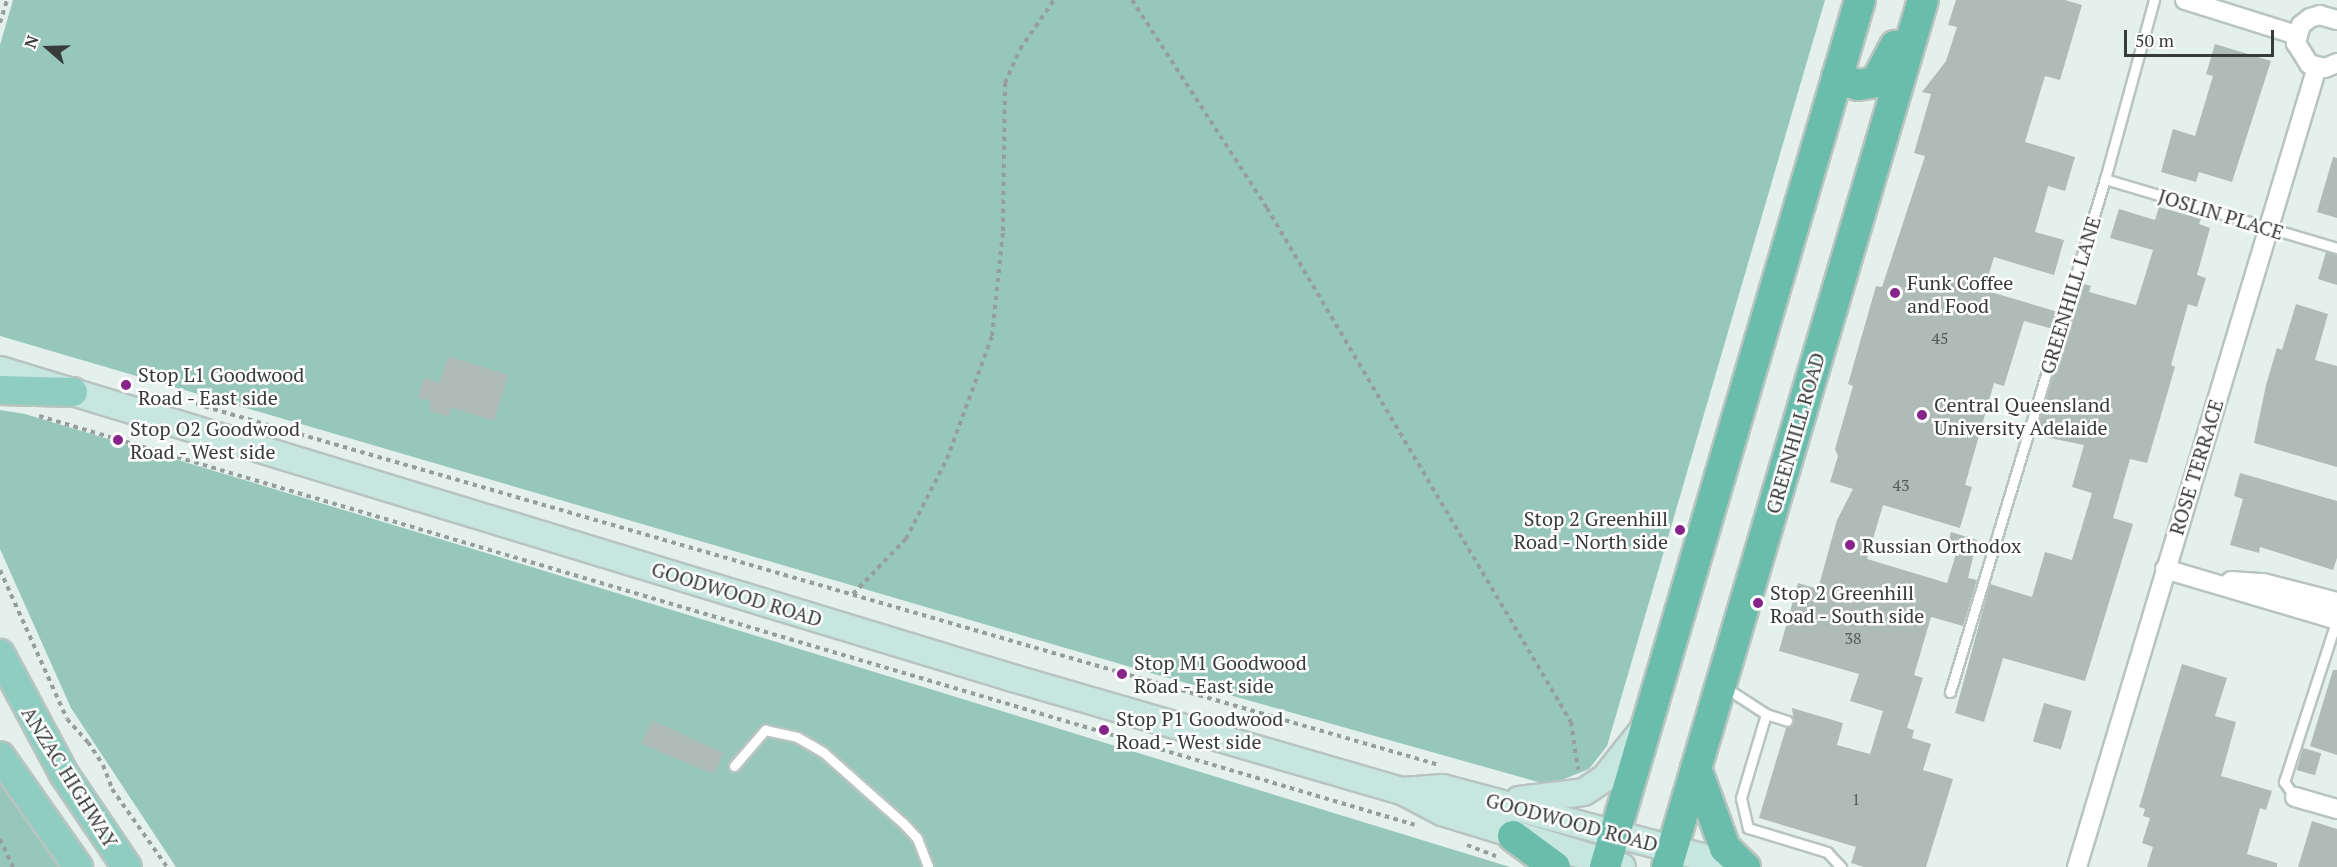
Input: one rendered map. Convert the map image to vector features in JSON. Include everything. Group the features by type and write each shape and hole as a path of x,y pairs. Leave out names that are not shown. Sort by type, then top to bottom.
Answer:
{"highway":[{"path":"1611,865 1614,833 1643,730 1860,0"},
{"path":"1837,77 1858,85 1876,82 1896,45 1919,12"},
{"name":"GREENHILL ROAD","path":"1670,858 1919,12"},
{"path":"1696,768 1725,849 1745,867"},
{"path":"1508,847 1555,867"}],"main road":[{"name":"GOODWOOD ROAD","path":"0,370 1016,679 1402,791 1508,847 1611,865"},
{"name":"GOODWOOD ROAD","path":"0,390 73,392"},
{"name":"ANZAC HIGHWAY","path":"0,654 64,774 127,867"},
{"path":"1492,801 1552,799 1584,792 1605,778 1643,730"},
{"name":"ANZAC HIGHWAY","path":"0,756 78,867"},
{"name":"GOODWOOD ROAD","path":"1402,791 1443,788 1614,833 1670,858 1740,867"}],"street":[{"path":"2185,0 2297,35"},
{"path":"2335,12 2310,18 2297,35 2298,52 2317,68 2337,63"},
{"name":"ROSE TERRACE","path":"2077,867 2317,68"},
{"path":"2165,569 2337,620"},
{"path":"2205,579 2263,583 2337,602"},
{"path":"2295,797 2337,809"}],"lane":[{"name":"GREENHILL LANE","path":"1950,692 2105,179 2154,0"},
{"name":"JOSLIN PLACE","path":"2105,179 2337,248"},
{"path":"2295,797 2284,782 2337,620"},
{"path":"1721,685 1766,714 1787,720"},
{"path":"1766,714 1741,798 1749,828 1827,852 1841,867"},
{"path":"734,766 765,730 797,737 823,752 903,823 917,838 928,867"}],"path":[{"path":"0,23 7,0"},
{"path":"853,594 906,539 947,459 992,336 1003,231 1005,83 1020,49 1054,0"},
{"path":"1132,0 1267,208 1571,722 1573,757 1581,776"},
{"path":"193,403 1448,767"},
{"path":"37,416 1422,828"},
{"path":"0,570 67,719 88,742 103,765 112,789 167,867"},
{"path":"0,839 13,867"},
{"path":"1459,842 1508,847"}],"green space":[{"path":"13,0 1825,0 1607,746 1589,769 1549,785 1158,675 0,336 0,45"},
{"path":"0,410 25,414 483,552 1510,867 176,867 71,708 0,549"},
{"path":"0,779 62,867 0,867"}],"building":[{"path":"1956,0 2065,0 2082,5 2060,80 2045,76 2025,142 2075,157 2065,191 2048,186 2035,232 2064,240 2054,275 1994,257 1984,290 2058,312 2053,329 2024,321 2004,386 1994,383 1965,485 1972,487 1960,528 1883,505 1867,559 1947,583 1957,551 1947,548 1951,532 1977,540 1968,578 1977,580 1963,626 1931,617 1914,675 1923,678 1907,728 1914,730 1912,738 1931,744 1923,770 1953,779 1926,867 1864,867 1851,863 1856,847 1759,818 1786,728 1794,723 1792,708 1843,723 1837,745 1870,754 1883,711 1850,701 1859,674 1779,651 1798,583 1818,589 1837,520 1853,489 1830,482 1838,456 1835,449 1853,386 1848,384 1876,286 1882,287 1925,156 1914,153 1931,94 1922,92 1946,61 1957,27 1948,25"},
{"path":"2215,44 2271,61 2232,182 2199,172 2196,182 2161,172 2173,129 2195,136 2213,76 2206,74"},
{"path":"2333,157 2337,158 2337,218 2317,212"},
{"path":"2159,207 2201,219 2199,224 2210,228 2197,275 2206,278 2197,307 2188,304 2171,365 2175,367 2147,463 2130,459 2113,518 2133,524 2085,681 2003,658 1984,722 1955,713 1990,584 2032,597 2045,552 2072,560 2092,493 2072,487 2084,445 2035,435 2081,283 2091,286 2089,292 2136,305 2153,250 2110,238 2119,209 2155,220"},
{"path":"2326,252 2337,255 2337,285 2318,279"},
{"path":"2296,304 2328,314 2315,360 2337,366 2337,467 2254,443 2266,385 2277,348 2282,350"},
{"path":"448,356 508,375 494,421 451,408 449,417 429,411 431,401 418,398 424,378 440,383"},
{"path":"2240,473 2337,501 2337,558 2333,570 2260,547 2259,553 2230,545 2243,499 2234,496"},
{"path":"2182,664 2227,678 2215,716 2236,722 2221,776 2272,791 2266,810 2260,808 2247,854 2277,863 2277,867 2147,867 2153,847 2142,843 2150,818 2143,816 2145,809 2139,807"},
{"path":"2333,670 2337,670 2337,755 2310,746"},
{"path":"2044,703 2072,711 2061,749 2033,741"},
{"path":"652,720 723,753 714,774 641,744"},
{"path":"2303,748 2321,753 2315,775 2297,770"},
{"path":"2312,821 2337,829 2337,867 2298,867"}],"place":[{"name":"Funk Coffee and Food","path":"1895,293"},
{"name":"Stop L1 Goodwood Road - East side","path":"126,385"},
{"name":"Central Queensland University Adelaide","path":"1922,415"},
{"name":"Stop O2 Goodwood Road - West side","path":"118,440"},
{"name":"Stop 2 Greenhill Road - North side","path":"1680,530"},
{"name":"Russian Orthodox","path":"1850,545"},
{"name":"Stop 2 Greenhill Road - South side","path":"1758,603"},
{"name":"Stop M1 Goodwood Road - East side","path":"1122,674"},
{"name":"Stop P1 Goodwood Road - West side","path":"1104,730"}]}
